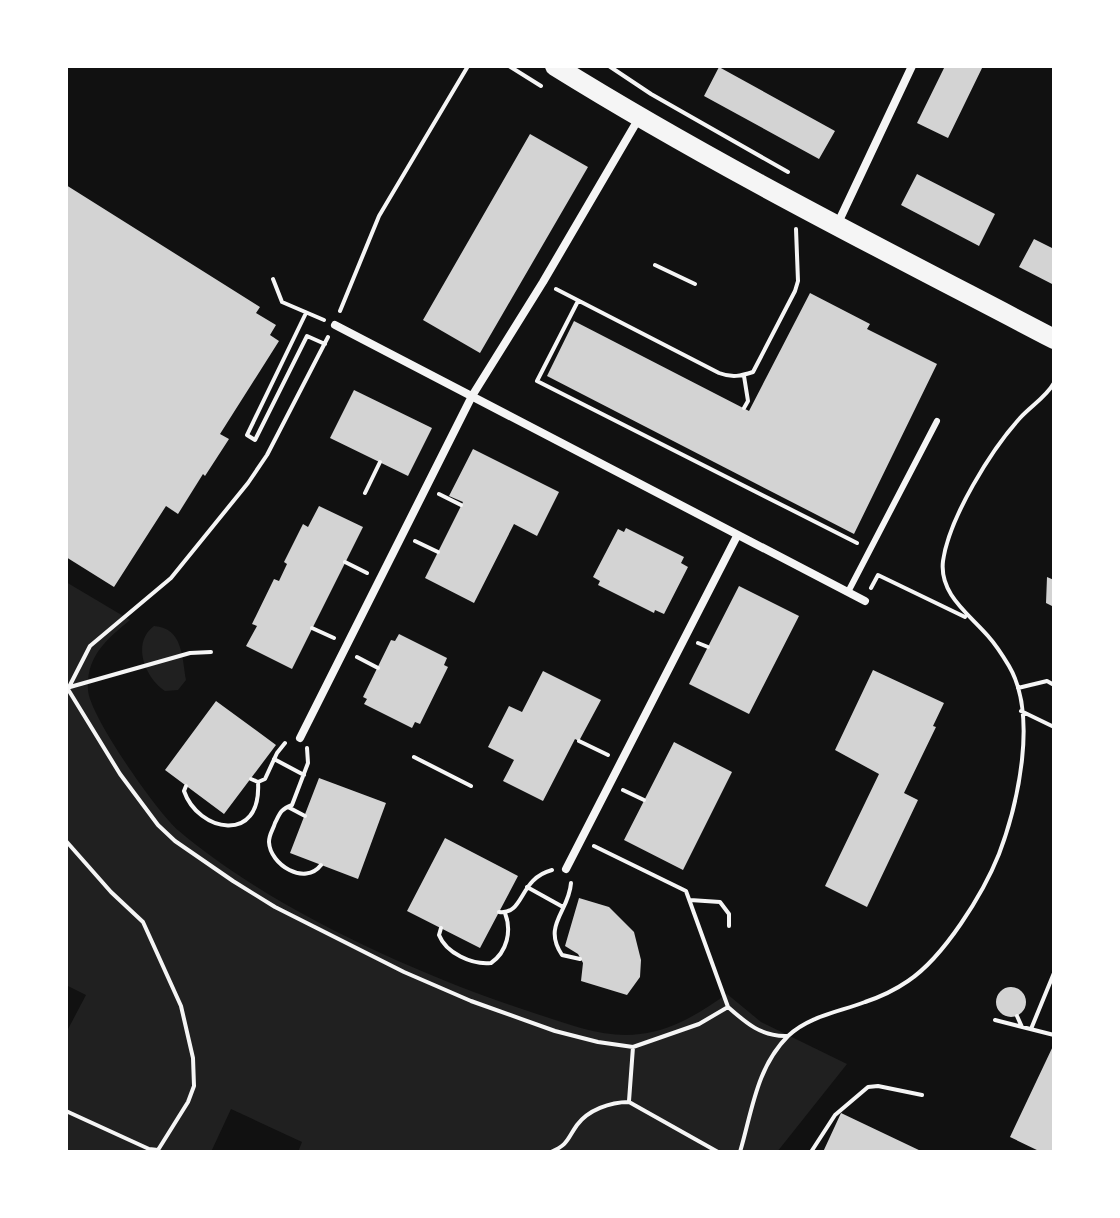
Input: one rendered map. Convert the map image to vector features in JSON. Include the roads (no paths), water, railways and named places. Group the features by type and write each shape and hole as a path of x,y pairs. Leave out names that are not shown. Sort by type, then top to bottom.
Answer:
{"main road":[{"path":"555,66 639,118 1054,339"}],"street":[{"path":"837,226 912,66"},
{"path":"300,738 472,396 639,118"},
{"path":"333,324 865,601"},
{"path":"566,869 737,536"}],"lane":[{"path":"848,592 937,421"}]}
